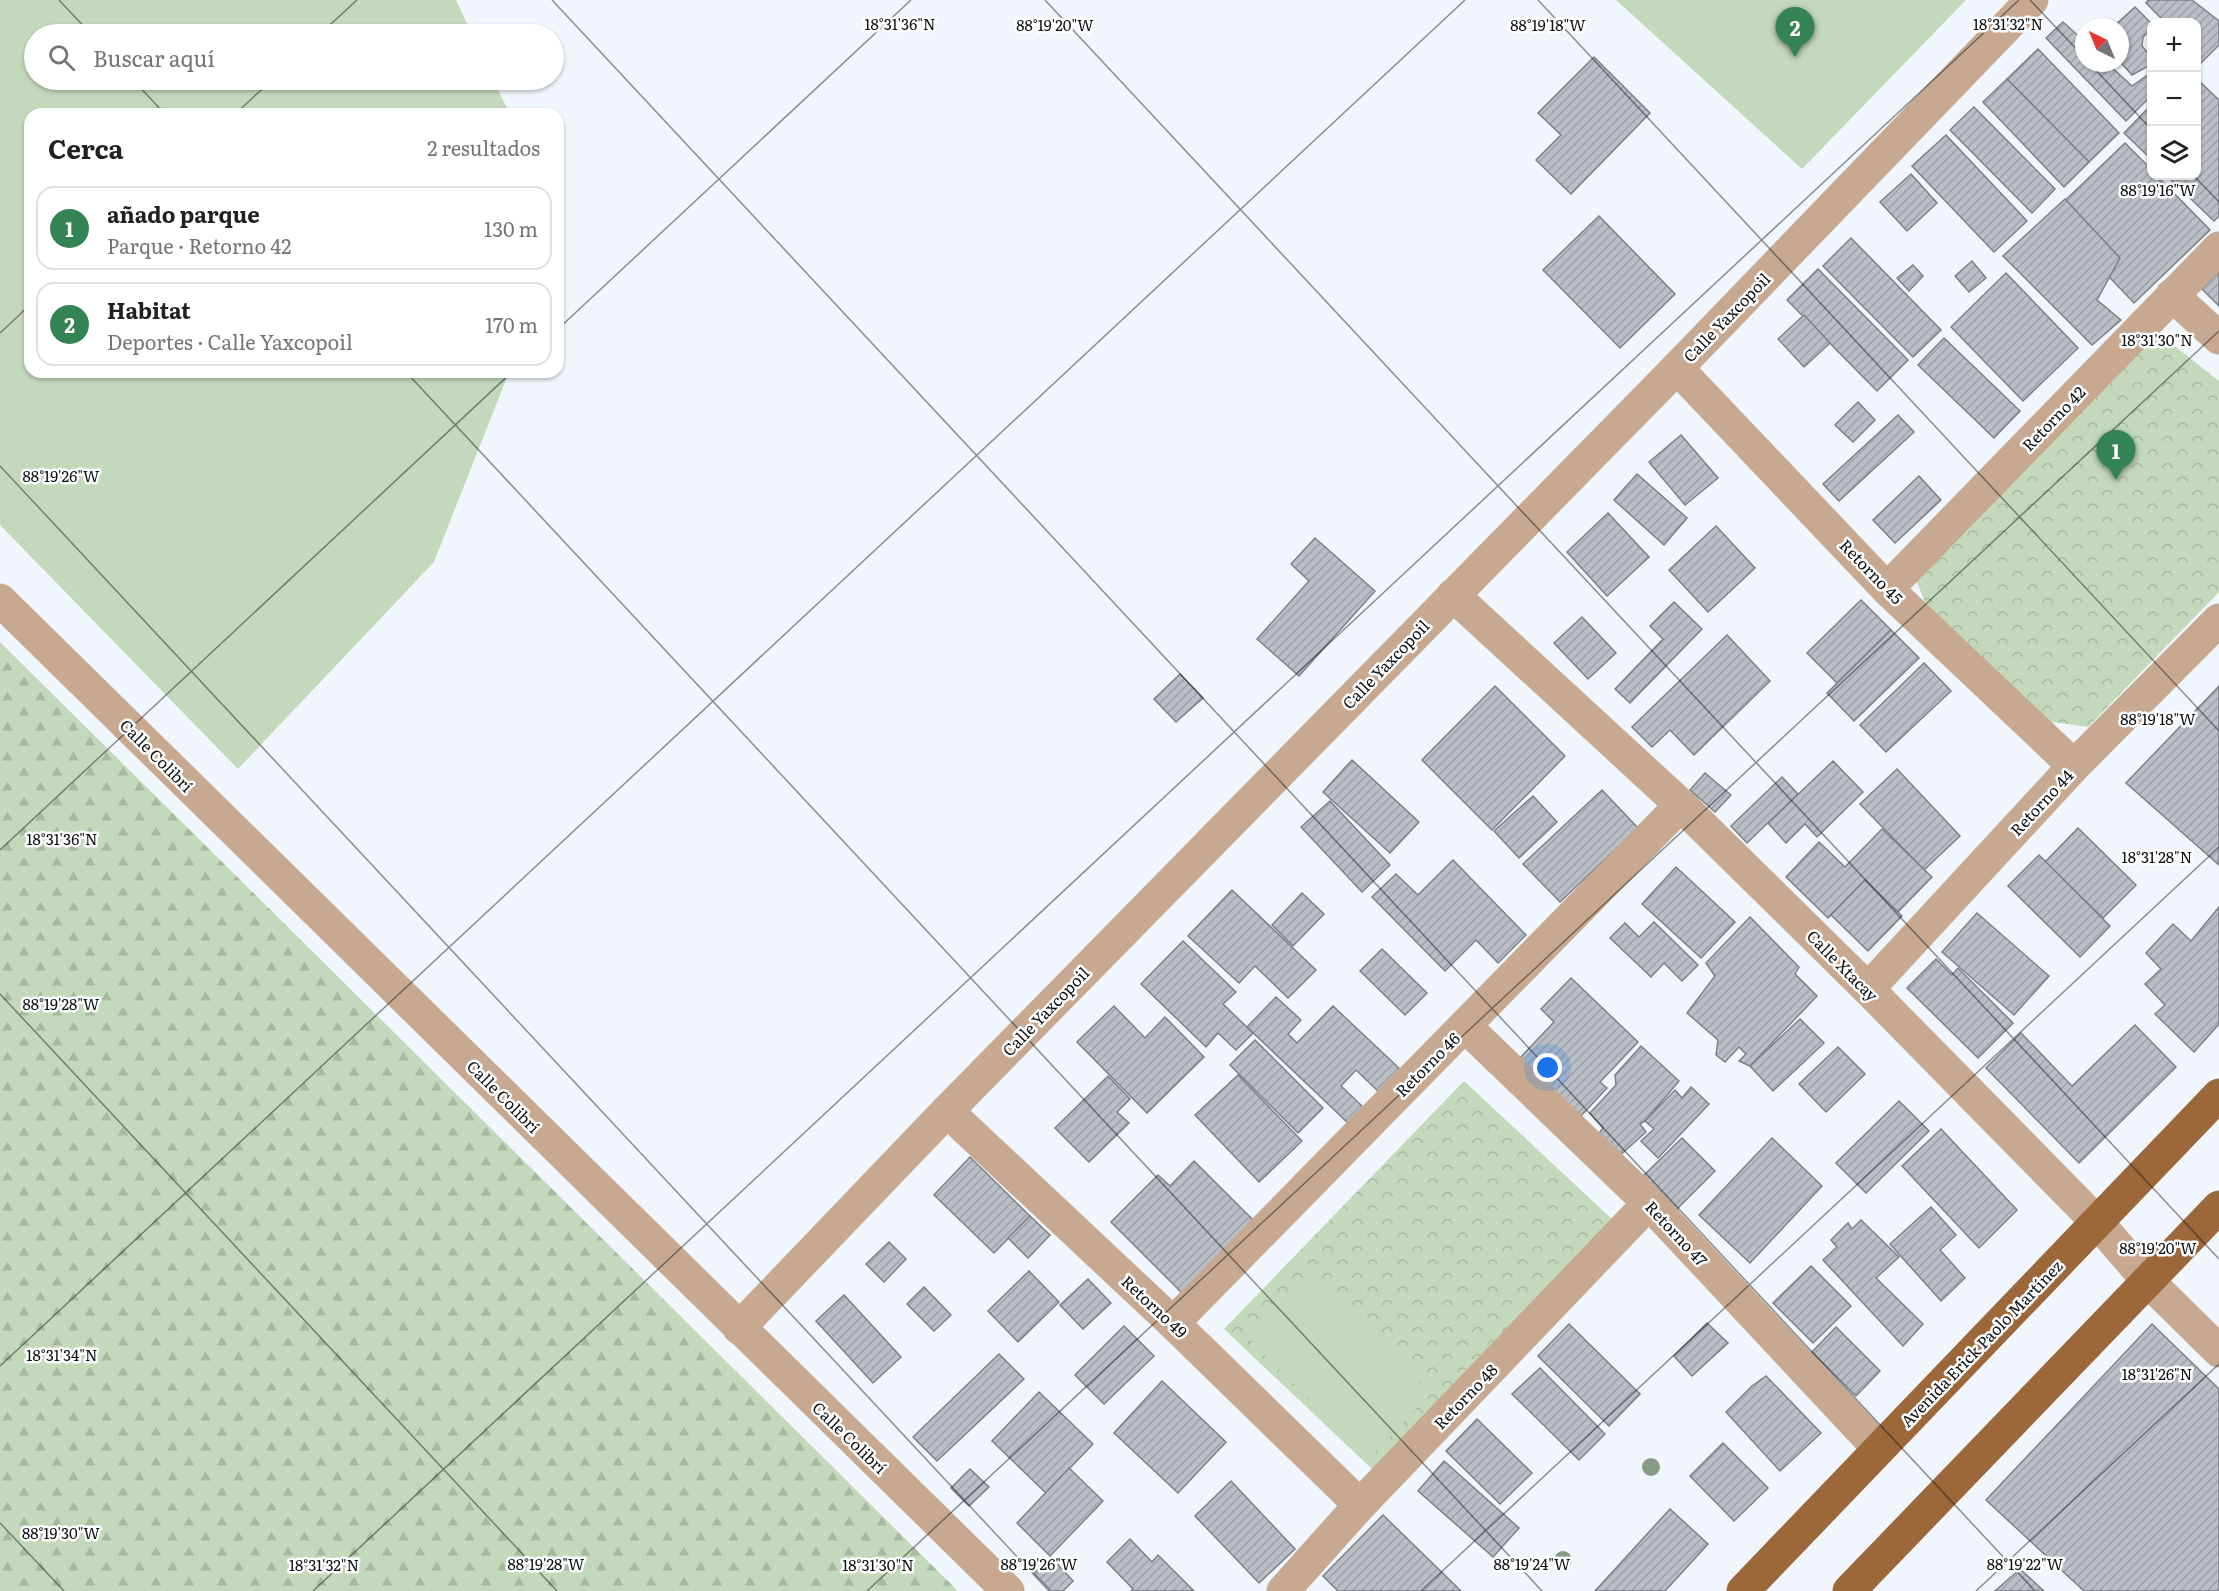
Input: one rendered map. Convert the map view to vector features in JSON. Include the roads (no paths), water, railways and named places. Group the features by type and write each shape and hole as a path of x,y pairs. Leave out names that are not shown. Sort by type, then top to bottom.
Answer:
{"main road":[{"name":"Avenida Erick Paolo Martínez","path":"1743,1591 2219,1095"},
{"path":"1849,1591 2219,1207"}],"street":[{"name":"Calle Yaxcopoil","path":"739,1328 947,1111 1677,368 2032,0"},
{"name":"Retorno 42","path":"1887,589 2219,248"},
{"path":"2172,295 2219,338"},
{"name":"Retorno 45","path":"1677,368 1887,589 2074,766"},
{"name":"Calle Xtacay","path":"1453,595 1681,805 1868,989 2097,1222 2148,1281 2219,1351"},
{"name":"Calle Colibrí","path":"0,600 1008,1591"},
{"name":"Retorno 44","path":"1868,989 2074,766 2219,620"},
{"name":"Retorno 46","path":"1173,1323 1681,805"},
{"name":"Retorno 47","path":"1465,1026 1649,1203 1879,1449"},
{"name":"Retorno 49","path":"947,1111 1173,1323 1360,1504"},
{"name":"Retorno 48","path":"1283,1591 1360,1504 1649,1203"}],"place":[{"name":"Habitat","path":"1795,57"},
{"name":"añado parque","path":"2116,480"}]}
